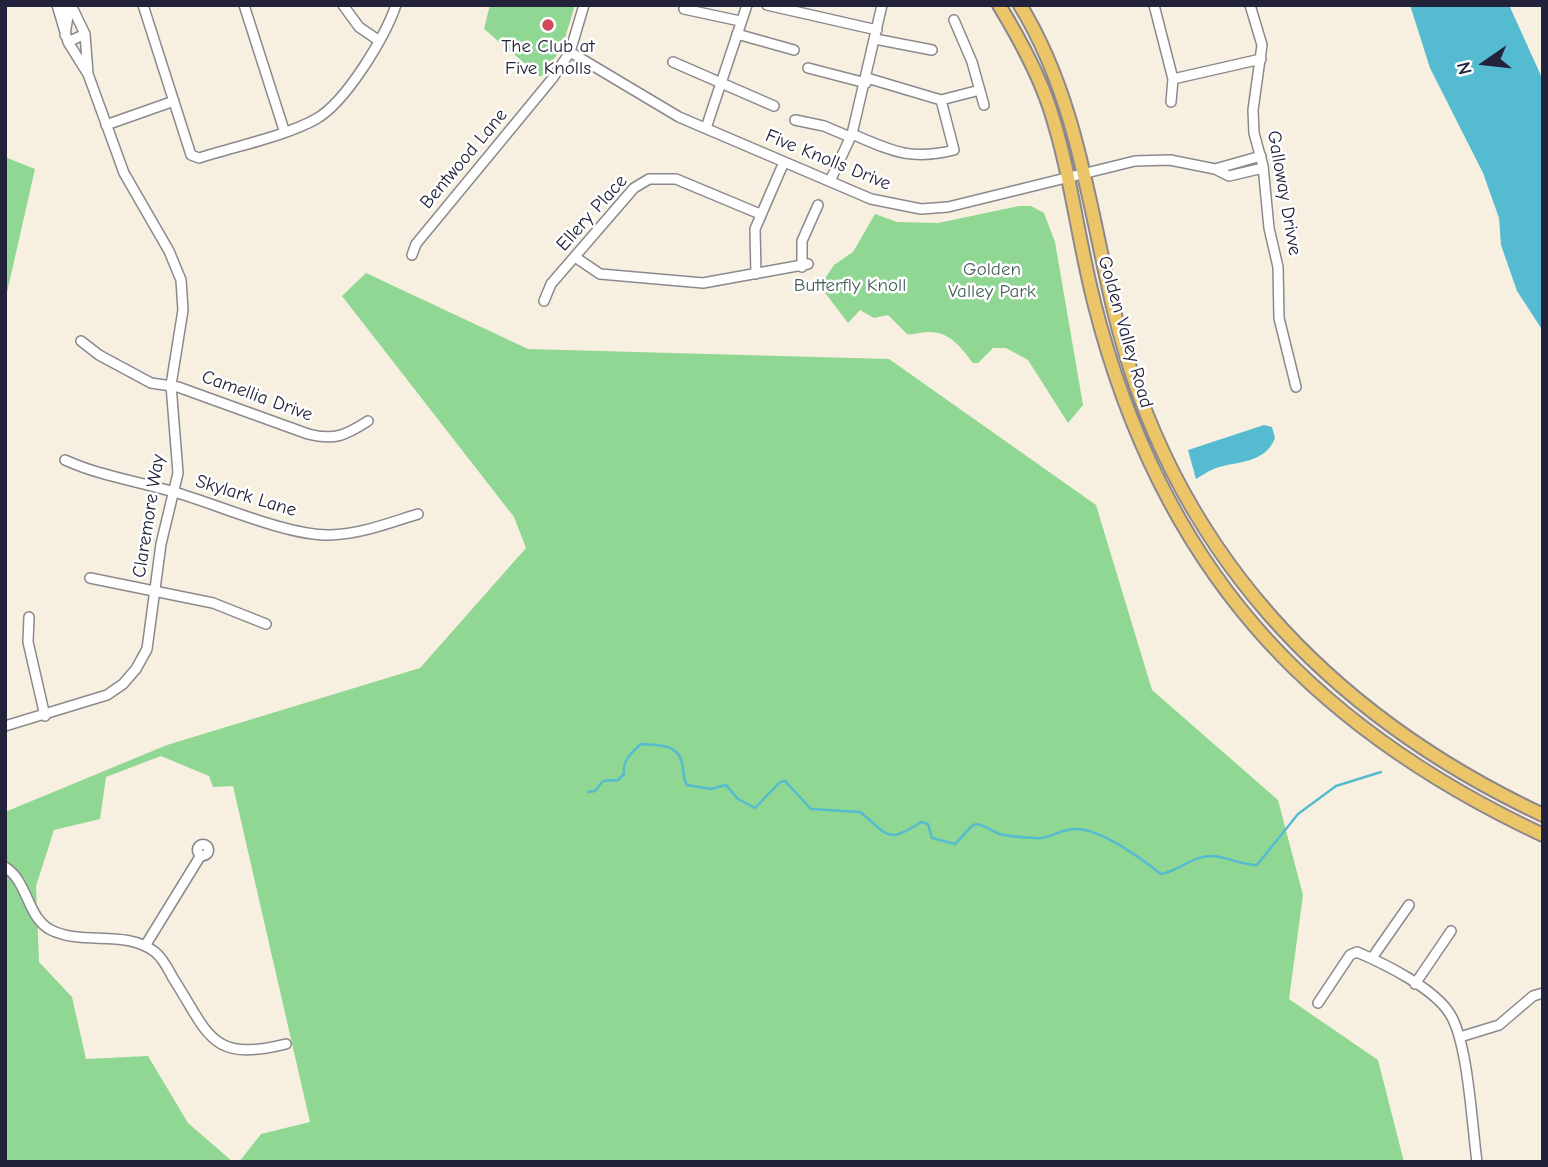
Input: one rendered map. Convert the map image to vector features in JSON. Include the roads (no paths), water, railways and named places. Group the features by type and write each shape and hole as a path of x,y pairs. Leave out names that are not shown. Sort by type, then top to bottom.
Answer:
{"main road":[{"name":"Golden Valley Road","path":"999,5 1031,62 1043,91 1067,178 1094,303 1128,416 1161,486 1211,569 1279,653 1356,725 1455,792 1543,835"},
{"name":"Golden Valley Road","path":"1020,5 1057,78 1083,173 1115,315 1145,409 1184,492 1236,574 1294,643 1367,710 1464,776 1543,815"},
{"path":"1516,822 1522,818 1543,826"}],"street":[{"name":"Claremore Way","path":"58,5 67,38 89,74"},
{"name":"Claremore Way","path":"5,726 107,695 123,684 146,649 178,456 171,385 183,310 181,279 169,251 124,173 89,74 85,34 71,5"},
{"path":"143,5 191,155 198,158 316,119 329,110 356,75 390,21 396,5"},
{"path":"244,5 284,130"},
{"path":"343,5 359,27 377,40"},
{"name":"Bentwood Lane","path":"412,255 416,244 527,111 570,52 584,5"},
{"path":"706,128 723,84 747,5"},
{"path":"767,5 932,50"},
{"path":"830,181 851,135 883,5"},
{"path":"1154,5 1174,79 1171,102"},
{"name":"Galloway Drivve","path":"1250,5 1262,45 1254,133 1263,168 1269,228 1279,267 1279,318 1296,387"},
{"path":"684,9 740,21"},
{"path":"954,20 972,62 984,104"},
{"path":"67,38 85,34"},
{"path":"737,34 794,50"},
{"name":"Five Knolls Drive","path":"570,52 644,99 706,128 870,199 921,209 967,204 1135,161 1170,160 1215,169 1229,176 1263,168"},
{"path":"1174,79 1261,59"},
{"path":"673,62 774,106"},
{"path":"808,68 941,100 980,90"},
{"path":"795,120 824,126 903,155 919,157 954,150 941,100"},
{"path":"106,125 174,101"},
{"path":"1215,169 1261,156"},
{"path":"756,274 754,248 760,214 784,162"},
{"name":"Ellery Place","path":"544,301 551,284 634,188 649,179 676,179 760,214"},
{"path":"576,257 600,274 620,278 703,283 805,265 802,241 818,205"},
{"name":"Camellia Drive","path":"81,341 99,355 151,383 171,385 328,439 341,438 368,421"},
{"name":"Skylark Lane","path":"65,460 87,470 172,491 298,531 327,535 365,531 418,514"},
{"path":"90,578 213,603 266,624"},
{"path":"29,617 28,642 45,716"},
{"path":"145,946 201,855"},
{"path":"5,867 16,874 40,921 50,930 72,936 139,943 145,946 164,963 201,1024 217,1043 238,1051 254,1052 286,1044"},
{"path":"1372,958 1409,905"},
{"path":"1415,984 1451,931"},
{"path":"1318,1003 1350,954 1357,952 1372,958 1435,996 1450,1013 1460,1037 1477,1162"},
{"path":"1460,1037 1499,1025 1533,996 1543,993"}],"water":[{"path":"1410,5 1509,5 1543,80 1543,331 1517,291 1501,245 1499,218 1483,173 1430,68"},
{"path":"1264,425 1272,427 1275,438 1265,453 1250,460 1216,468 1196,479 1188,450"}],"waterway":[{"path":"588,792 595,791 603,781 618,780 624,774 628,757 641,744 663,746 679,755 687,785 711,789 726,785 738,799 755,808 780,782 785,781 811,809 860,812 888,834 901,833 921,822 928,824 932,838 955,844 977,824 1001,834 1035,838 1071,829 1086,830 1121,846 1161,874 1206,856 1257,865 1298,814 1336,786 1381,772"}],"place":[{"name":"The Club at Five Knolls","path":"548,25"}],"park label":[{"name":"Golden Valley Park","path":"992,281"},
{"name":"Butterfly Knoll","path":"850,286"}]}
